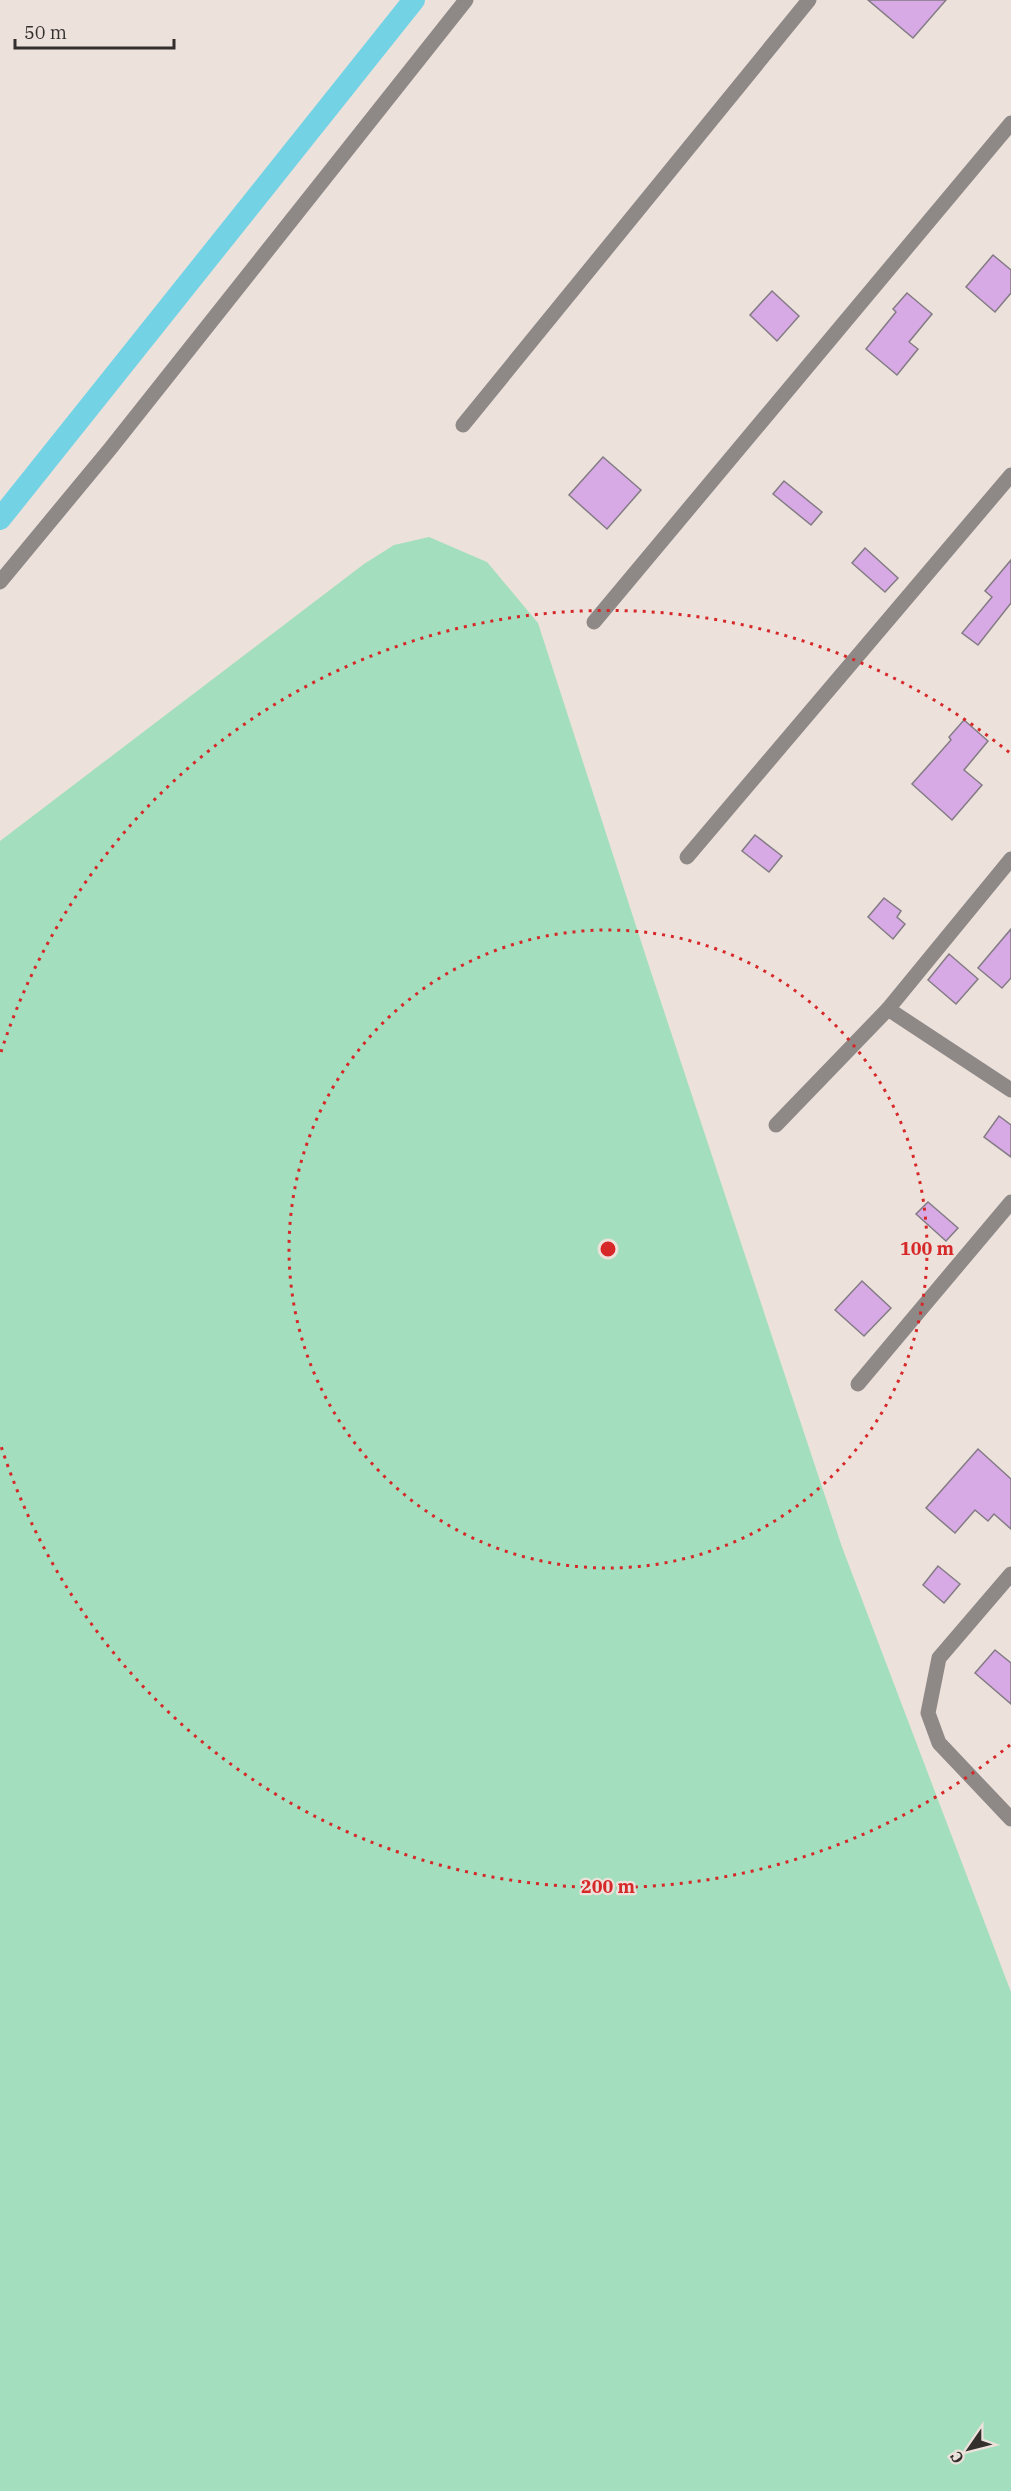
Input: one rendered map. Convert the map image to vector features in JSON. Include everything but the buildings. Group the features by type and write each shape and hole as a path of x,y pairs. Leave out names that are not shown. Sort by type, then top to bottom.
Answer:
{"street":[{"path":"0,582 110,449 466,0"},
{"path":"463,424 809,0"},
{"path":"594,622 1011,123"},
{"path":"687,857 1011,475"},
{"path":"777,1125 888,1010 1011,859"},
{"path":"888,1010 1011,1090"},
{"path":"858,1384 1011,1202"},
{"path":"1011,1574 939,1658 928,1713 939,1743 1011,1819"}],"green space":[{"path":"429,537 487,562 538,623 842,1547 1011,1992 1011,2491 0,2491 0,841 364,564 394,545"}],"waterway":[{"path":"0,519 414,0"}]}
